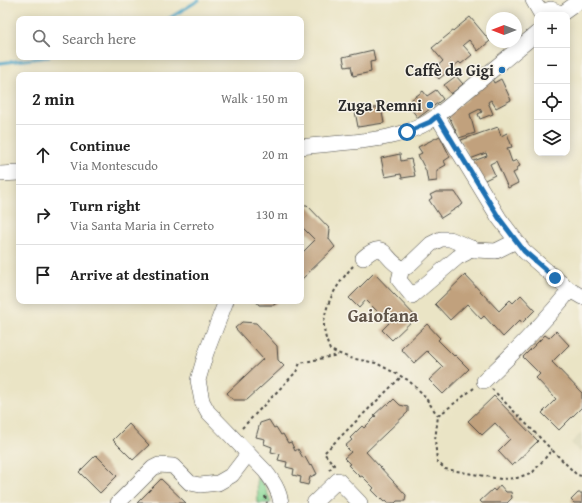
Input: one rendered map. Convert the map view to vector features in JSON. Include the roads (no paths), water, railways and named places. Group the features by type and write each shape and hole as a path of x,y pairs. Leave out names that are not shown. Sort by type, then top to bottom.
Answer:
{"street":[{"path":"533,0 539,12"},
{"path":"564,12 581,0"},
{"path":"545,12 550,9 558,12"},
{"path":"304,147 365,141 394,136 430,122 534,35"},
{"path":"437,116 499,218 516,241 524,251 576,293 548,318 484,381"},
{"path":"0,174 16,173"},
{"path":"402,268 407,266 431,244 441,239 450,240 472,248 496,251 516,241"},
{"path":"402,268 399,280 412,296 458,257 472,248"},
{"path":"363,258 372,250 377,249 382,251 396,265 402,268"},
{"path":"225,304 206,353 198,380 202,401 208,412 274,481 280,495 281,503"},
{"path":"118,503 153,468 159,465 173,466 190,483 200,485 218,483 232,475 248,454"},
{"path":"314,503 338,480 360,503"}],"waterway":[{"path":"173,16 199,0"},
{"path":"0,63 24,60"}],"place":[{"name":"Caffè da Gigi","path":"502,70"},
{"name":"Zuga Remni","path":"430,105"}],"district":[{"name":"Gaiofana","path":"383,316"}]}
